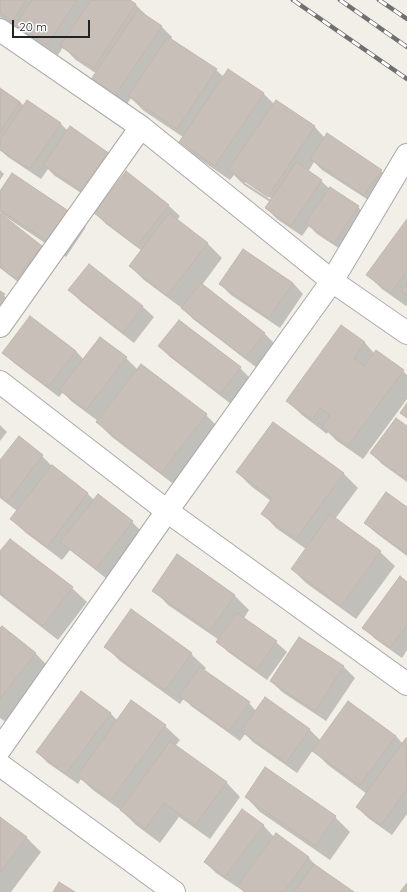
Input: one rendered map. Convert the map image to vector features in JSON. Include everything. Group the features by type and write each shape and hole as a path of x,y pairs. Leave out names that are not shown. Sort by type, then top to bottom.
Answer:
{"street":[{"path":"0,30 141,127 332,281 407,333"},
{"path":"0,326 141,127"},
{"path":"0,749 167,511 332,281 407,155"},
{"path":"0,382 167,511 407,684"},
{"path":"0,765 174,892"}],"building":[{"path":"0,0 26,0 12,21 0,13"},
{"path":"32,0 77,0 47,45 16,24"},
{"path":"91,0 130,0 136,4 94,68 60,46"},
{"path":"138,10 162,26 114,97 90,81"},
{"path":"168,37 217,69 177,129 128,96"},
{"path":"228,69 264,93 215,166 179,142"},
{"path":"0,88 20,102 0,132"},
{"path":"27,100 61,123 30,169 0,150 0,140"},
{"path":"276,100 315,126 268,197 228,170"},
{"path":"70,126 110,154 84,192 43,165"},
{"path":"327,133 382,170 364,195 310,159"},
{"path":"296,162 322,180 291,226 265,208"},
{"path":"126,171 169,205 137,246 94,213"},
{"path":"12,173 76,216 55,246 0,210 0,191"},
{"path":"330,187 359,206 334,243 305,223"},
{"path":"0,213 42,246 16,279 0,267"},
{"path":"169,213 208,243 167,296 129,266"},
{"path":"407,219 407,271 391,293 366,275"},
{"path":"243,249 293,283 269,318 219,284"},
{"path":"89,264 143,306 123,333 68,290"},
{"path":"201,283 265,333 245,358 181,308"},
{"path":"407,283 407,296 401,291"},
{"path":"0,291 5,294 0,300"},
{"path":"30,316 76,351 48,387 2,353"},
{"path":"179,320 241,367 220,394 158,346"},
{"path":"341,325 365,342 354,358 364,366 376,350 404,370 348,446 322,427 330,415 320,408 312,420 286,401"},
{"path":"100,337 127,357 86,410 59,390"},
{"path":"141,364 207,414 161,473 96,422"},
{"path":"407,403 407,418 400,413"},
{"path":"396,418 407,426 407,474 404,478 370,453"},
{"path":"273,422 344,473 296,539 261,514 272,498 236,472"},
{"path":"19,436 43,455 7,502 0,496 0,460"},
{"path":"52,465 88,493 47,547 10,519"},
{"path":"386,492 407,507 407,554 364,523"},
{"path":"98,494 133,521 96,569 60,542"},
{"path":"330,514 381,551 341,606 291,569"},
{"path":"10,539 73,587 43,626 0,593 0,551"},
{"path":"177,554 235,595 210,631 152,591"},
{"path":"400,576 407,582 407,625 390,648 362,628"},
{"path":"131,609 192,653 165,690 104,647"},
{"path":"237,613 277,641 256,670 216,642"},
{"path":"2,626 36,653 0,699 0,628"},
{"path":"299,637 344,666 315,711 270,681"},
{"path":"200,667 250,702 229,731 179,696"},
{"path":"81,691 111,713 66,774 36,752"},
{"path":"265,697 310,729 286,763 241,731"},
{"path":"131,700 166,725 111,800 77,776"},
{"path":"348,701 396,736 360,785 312,751"},
{"path":"406,738 407,789 381,825 356,807"},
{"path":"170,741 227,782 195,825 164,803 145,829 120,810"},
{"path":"265,767 336,816 315,846 245,797"},
{"path":"242,809 264,825 225,877 204,862"},
{"path":"0,817 27,837 0,873"},
{"path":"276,833 309,857 284,892 245,892 237,886"},
{"path":"314,864 354,892 294,892"},
{"path":"59,882 75,892 53,892"},
{"path":"407,883 407,892 400,892"}],"railway":[{"path":"293,0 407,79"},
{"path":"340,0 407,47"},
{"path":"379,0 407,19"}]}
